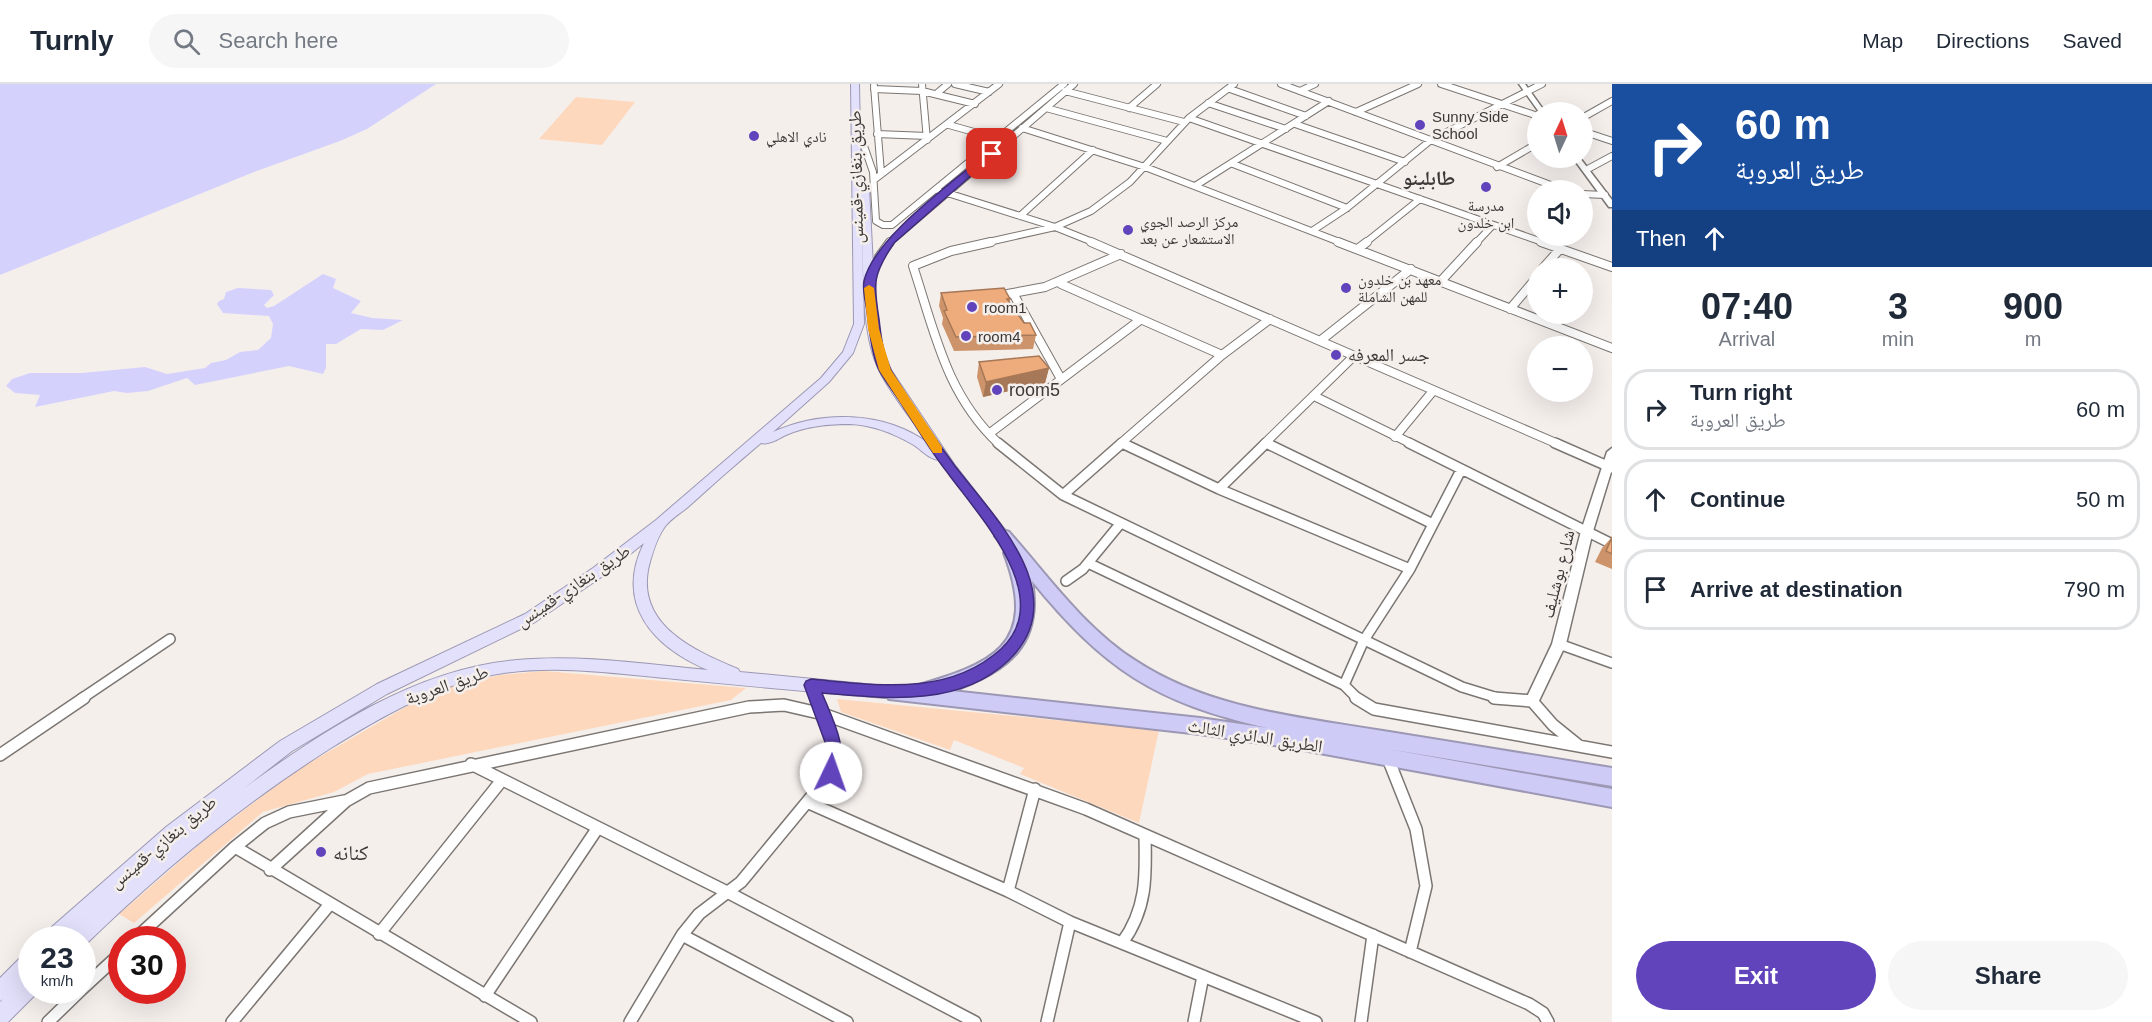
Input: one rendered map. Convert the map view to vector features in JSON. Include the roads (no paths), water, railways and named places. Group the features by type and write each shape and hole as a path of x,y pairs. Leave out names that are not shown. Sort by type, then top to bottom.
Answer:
{"highway":[{"path":"896,693 939,687 976,676 1005,656 1017,643 1024,626 1027,594 1018,564 1003,536"},
{"name":"الطريق الدائري الثالث","path":"1003,536 1108,651 1142,675 1187,698 1233,713 1384,749 1612,798"},
{"name":"الطريق الدائري الثالث","path":"896,693 1200,726 1612,777"}],"main road":[{"name":"طريق بنغازي-قمينس","path":"67,926 171,832 286,746 382,689 530,618 598,572 661,523 745,452 838,367 855,339 859,315 855,84"},
{"path":"863,84 869,282 874,329 885,370 950,467 1003,536"},
{"path":"745,452 784,430 812,422 841,420 873,423 904,432 926,446 950,467"},
{"path":"661,523 646,552 638,581 642,604 649,619 657,631 683,652 754,680"},
{"name":"طريق العروبة","path":"90,926 119,898 201,828 264,781 356,723 427,689 490,669 547,663 896,693"},
{"path":"0,991 18,974"},
{"path":"0,1016 18,998"}],"street":[{"path":"936,94 948,84"},
{"path":"955,84 989,92"},
{"path":"874,179 927,138 949,125 999,84"},
{"path":"863,143 870,156 874,179 876,220 886,226 897,223 999,139 1072,84"},
{"path":"1129,108 1158,84"},
{"path":"1281,84 1535,180"},
{"path":"1300,91 1315,84"},
{"path":"1356,112 1418,84"},
{"path":"1441,84 1527,113"},
{"path":"1522,84 1535,102"},
{"path":"1312,231 1347,208 1431,140 1542,84"},
{"path":"1306,116 1232,86 1187,120 1145,167 1091,211 1055,227 920,260 913,266 959,396 972,416 1037,478 1063,495 1488,699 1508,702 1532,701 1553,725 1579,746"},
{"path":"881,173 874,87 922,87 936,94 975,104"},
{"path":"922,87 927,138"},
{"path":"1064,88 1129,108 1187,120 1262,142 1612,267"},
{"path":"869,282 879,257 891,241 1046,108 1064,88"},
{"path":"1195,186 1329,101"},
{"path":"1593,112 1612,101"},
{"path":"1208,103 1286,129"},
{"path":"1046,108 1167,141"},
{"path":"1295,124 1405,162"},
{"path":"949,125 999,139"},
{"path":"1022,128 1145,167 1359,248 1612,348"},
{"path":"877,134 927,138"},
{"path":"1593,135 1612,141"},
{"path":"1497,167 1527,149"},
{"path":"1020,216 1093,150"},
{"path":"1612,156 1586,170 1612,204"},
{"path":"1233,164 1347,208"},
{"path":"938,190 1055,227 1121,254 1610,467"},
{"path":"1593,194 1605,195"},
{"path":"1359,248 1420,199"},
{"path":"1441,281 1492,225"},
{"path":"1552,258 1560,249"},
{"path":"992,297 1014,295 1061,284 1121,254"},
{"path":"1320,341 1411,269"},
{"path":"1061,284 1222,355"},
{"path":"1510,309 1527,289"},
{"path":"1014,295 1061,379"},
{"path":"925,301 936,300"},
{"path":"1063,495 1124,444 1222,355 1270,318"},
{"path":"990,433 1140,320"},
{"path":"1219,489 1354,356"},
{"path":"1395,437 1433,391"},
{"path":"1314,396 1612,544"},
{"path":"1266,443 1434,524"},
{"path":"1124,444 1219,489 1410,569"},
{"name":"شارع بوشليف","path":"1532,701 1559,644 1587,531 1610,467 1612,452"},
{"path":"1344,685 1364,640 1410,569 1461,470"},
{"path":"1066,581 1088,563 1120,524"},
{"path":"1088,563 1344,685 1354,697 1374,710 1612,752"},
{"path":"0,755 171,639"},
{"path":"1559,644 1612,663"},
{"path":"630,1022 682,935 699,914 729,893 809,803 831,773 834,758 833,742 811,685"},
{"path":"270,870 346,801 369,788 471,764 764,704 799,707 1086,809 1529,1004 1543,1013 1548,1022"},
{"path":"1384,749 1416,829 1426,886 1410,952"},
{"path":"471,764 729,893 975,1022"},
{"path":"379,934 502,780"},
{"path":"1008,891 1035,789"},
{"path":"149,926 265,823 289,812 346,801"},
{"path":"809,803 1008,891 1070,922 1316,1022"},
{"path":"485,996 597,828"},
{"path":"1122,943 1136,927 1144,906 1147,888 1145,836"},
{"path":"236,847 270,870 531,1022"},
{"path":"234,1021 330,904"},
{"path":"1047,1022 1070,922"},
{"path":"682,935 847,1022"},
{"path":"1361,1022 1372,935"},
{"path":"96,976 108,965"},
{"path":"1194,1022 1203,976"},
{"path":"48,1022 67,1004"}],"place":[{"name":"Sunny Side School","path":"1420,125"},
{"name":"نادي الاهلي","path":"754,136"},
{"name":"مدرسة ابن خلدون","path":"1486,187"},
{"name":"مركز الرصد الجوي الاستشعار عن بعد","path":"1128,230"},
{"name":"معهد بن خلدون للمهن الشاملة","path":"1346,288"},
{"name":"room1","path":"972,307"},
{"name":"room4","path":"966,336"},
{"name":"جسر المعرفه","path":"1336,355"},
{"name":"room5","path":"997,390"},
{"name":"كنانه","path":"321,852"}],"district":[{"name":"طابلينو","path":"1429,178"}]}
